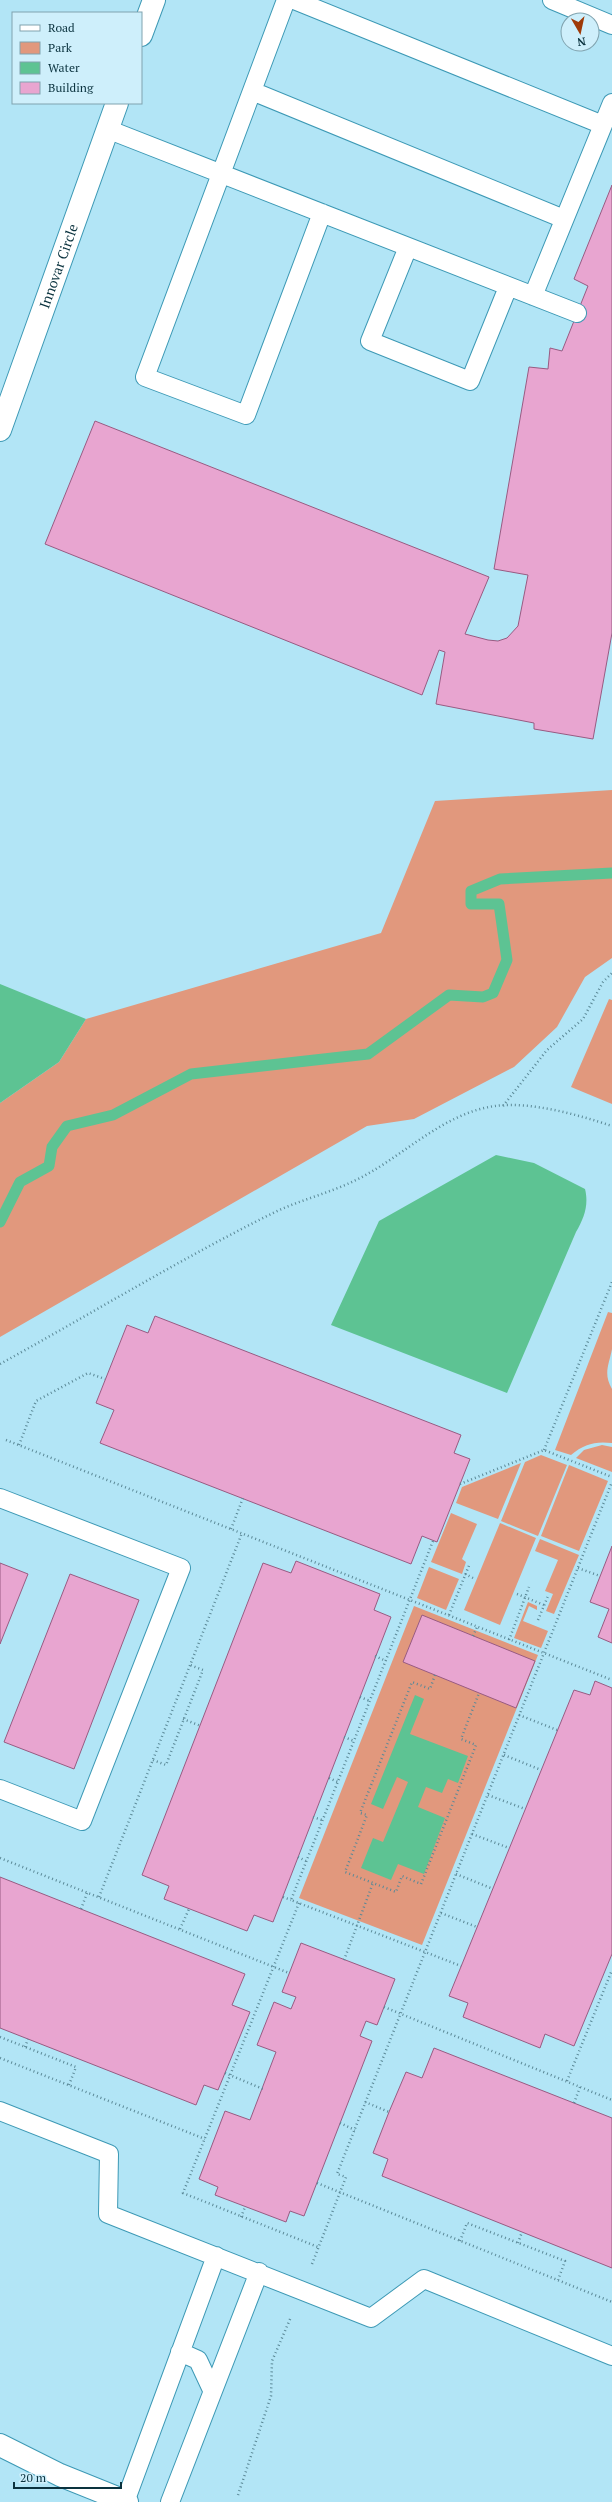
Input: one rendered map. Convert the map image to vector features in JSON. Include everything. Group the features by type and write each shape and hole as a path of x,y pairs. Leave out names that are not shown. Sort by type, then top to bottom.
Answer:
{"street":[{"path":"142,32 154,0"},
{"name":"Innovar Circle","path":"0,430 117,104"},
{"path":"0,2445 60,2474 126,2502"}],"lane":[{"path":"286,0 145,377 246,415 322,213"},
{"path":"294,0 603,125"},
{"path":"552,0 612,25"},
{"path":"252,91 564,219"},
{"path":"533,296 612,103"},
{"path":"107,129 577,313"},
{"path":"408,247 370,341 470,381 508,287"},
{"path":"0,1498 181,1568 82,1821 0,1789"},
{"path":"0,2111 108,2154 108,2214 259,2272 371,2318 424,2280 612,2356"},
{"path":"126,2502 216,2256"},
{"path":"170,2502 212,2390 259,2272"},
{"path":"180,2352 198,2360 212,2390"}],"path":[{"path":"503,1106 548,1050 583,1019 603,982 612,973"},
{"path":"0,1364 271,1214 353,1182 393,1160 433,1132 468,1112 503,1106 531,1107 589,1118 612,1126"},
{"path":"544,1450 612,1282"},
{"path":"19,1445 36,1401 88,1373 106,1379"},
{"path":"6,1440 612,1680"},
{"path":"460,1484 544,1450 612,1477"},
{"path":"238,2495 271,2396 272,2362 346,2177 338,2174 365,2102 612,1482"},
{"path":"231,1529 243,1498"},
{"path":"99,1897 242,1534"},
{"path":"291,1900 433,1541"},
{"path":"449,1615 470,1562"},
{"path":"578,1568 600,1576"},
{"path":"465,1574 473,1578"},
{"path":"509,1640 530,1587"},
{"path":"517,1594 544,1605"},
{"path":"538,1620 548,1596"},
{"path":"473,1636 477,1627"},
{"path":"375,1656 386,1661"},
{"path":"153,1760 166,1765 203,1670 190,1665"},
{"path":"435,1675 430,1689 412,1682 360,1813 368,1815 345,1872 396,1892 402,1876 421,1884 476,1746 461,1739 479,1693"},
{"path":"360,1697 370,1701"},
{"path":"519,1715 557,1730"},
{"path":"183,1719 201,1726"},
{"path":"344,1737 354,1741"},
{"path":"504,1755 541,1770"},
{"path":"329,1778 338,1782"},
{"path":"488,1795 525,1809"},
{"path":"313,1817 322,1820"},
{"path":"472,1834 509,1848"},
{"path":"0,1858 289,1973"},
{"path":"298,1858 306,1861"},
{"path":"456,1874 493,1889"},
{"path":"344,1960 374,1883"},
{"path":"81,1909 88,1893"},
{"path":"283,1897 461,1966"},
{"path":"299,1903 183,2194 318,2247"},
{"path":"180,1929 189,1909"},
{"path":"440,1913 477,1927"},
{"path":"567,2081 612,1970"},
{"path":"384,2007 612,2100"},
{"path":"0,2037 76,2068 69,2086"},
{"path":"25,2047 28,2039"},
{"path":"0,2058 205,2139"},
{"path":"225,2073 263,2088"},
{"path":"574,2103 580,2086"},
{"path":"365,2102 389,2112"},
{"path":"340,2123 355,2130"},
{"path":"317,2183 612,2302"},
{"path":"241,2217 245,2206"},
{"path":"460,2241 467,2223 565,2261 558,2280"},
{"path":"518,2243 522,2232"}],"green space":[{"path":"612,790 612,958 585,977 557,1027 514,1067 414,1119 367,1126 0,1337 0,1103 59,1062 86,1019 381,933 435,801"},
{"path":"609,999 612,1000 612,1104 571,1087"},
{"path":"608,1312 612,1313 612,1349 607,1374 612,1389 612,1443 600,1442 590,1444 580,1448 571,1455 555,1450"},
{"path":"602,1445 612,1447 612,1472 576,1458 584,1450"},
{"path":"541,1455 567,1465 538,1536 501,1521 525,1462"},
{"path":"521,1463 498,1519 456,1503 462,1487"},
{"path":"569,1465 608,1481 579,1551 541,1536"},
{"path":"451,1513 477,1524 462,1559 466,1562 462,1574 431,1562"},
{"path":"500,1523 536,1538 500,1625 464,1610"},
{"path":"540,1539 579,1555 554,1614 546,1611 553,1594 545,1591 558,1560 535,1551"},
{"path":"429,1567 459,1579 446,1610 417,1598"},
{"path":"528,1602 537,1606 537,1610 529,1606 523,1621 548,1631 541,1648 514,1638"},
{"path":"414,1606 538,1655 422,1945 299,1898"}],"water":[{"path":"0,984 86,1019 59,1062 0,1103"},
{"path":"496,1155 534,1163 585,1189 586,1195 586,1206 581,1222 507,1393 331,1325 379,1221"},
{"path":"415,1695 424,1699 410,1734 468,1756 458,1783 448,1779 442,1793 426,1787 418,1807 445,1818 424,1874 398,1864 391,1880 361,1868 373,1838 383,1842 408,1782 397,1777 383,1809 371,1804"}],"building":[{"path":"612,185 612,633 593,739 534,729 534,723 436,704 445,652 439,650 422,695 45,544 95,421 489,577 465,634 498,641 507,638 518,626 528,575 494,569 529,367 548,369 550,348 562,351 588,286 574,279"},
{"path":"155,1316 461,1435 454,1453 470,1459 437,1542 422,1536 411,1564 100,1443 114,1410 96,1403 127,1325 148,1333"},
{"path":"612,1546 612,1643 598,1637 609,1609 590,1602"},
{"path":"296,1561 380,1594 374,1610 391,1617 273,1922 254,1915 247,1931 164,1899 169,1886 142,1875 263,1563 291,1573"},
{"path":"0,1563 28,1574 0,1644"},
{"path":"70,1574 139,1600 74,1769 4,1742"},
{"path":"422,1615 535,1661 516,1708 403,1662"},
{"path":"595,1681 612,1688 612,1954 574,2046 545,2034 540,2048 463,2017 468,2003 449,1996 574,1690 590,1695"},
{"path":"0,1877 245,1974 232,2005 250,2012 218,2090 204,2085 196,2105 0,2028"},
{"path":"301,1943 395,1979 377,2025 366,2021 360,2036 372,2041 304,2216 290,2211 286,2222 215,2195 218,2187 199,2179 225,2111 250,2120 276,2052 257,2045 274,2002 291,2009 296,1997 282,1992"},
{"path":"434,2048 612,2118 612,2268 382,2176 388,2159 373,2153 389,2112 406,2072 422,2078"}],"waterway":[{"path":"0,1222 20,1182 49,1166 52,1147 67,1126 113,1115 191,1074 368,1054 449,995 483,997 493,993 507,960 499,904 471,904 471,891 500,879 612,873"}]}
